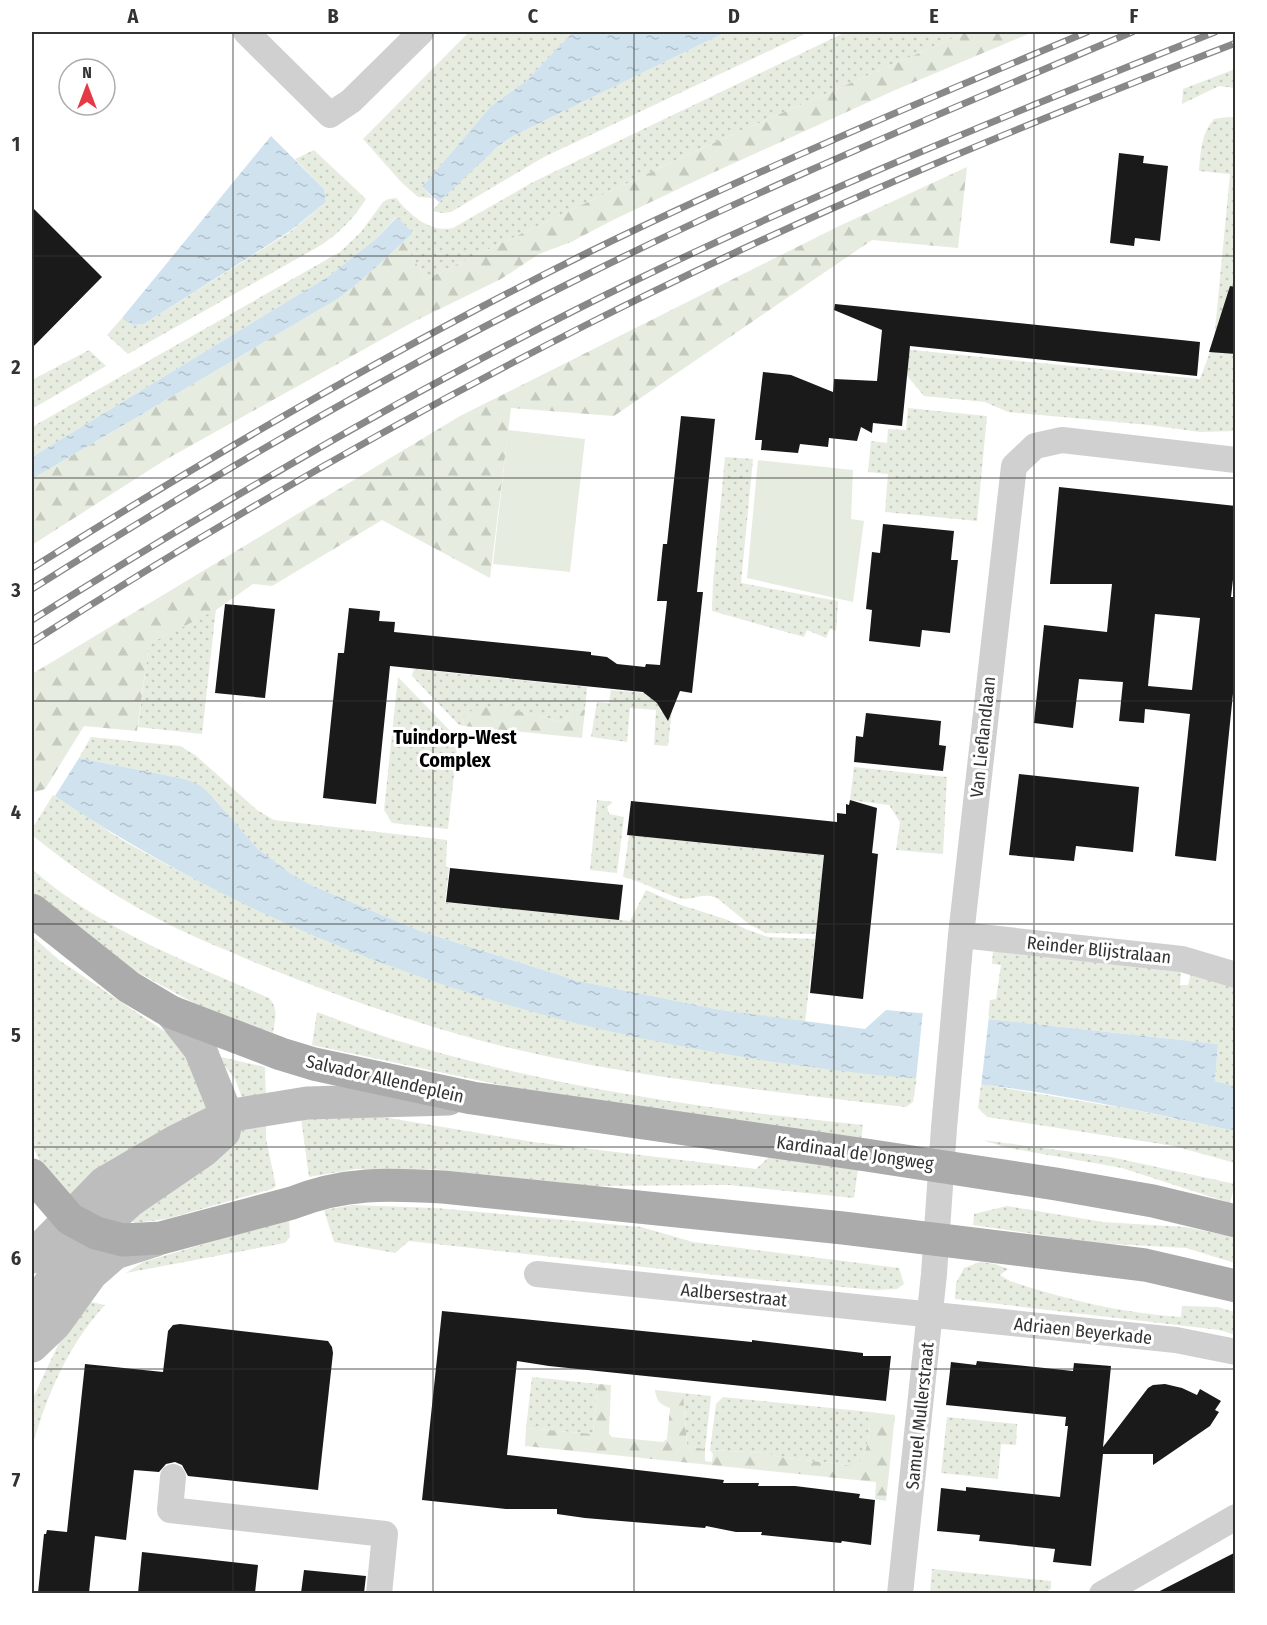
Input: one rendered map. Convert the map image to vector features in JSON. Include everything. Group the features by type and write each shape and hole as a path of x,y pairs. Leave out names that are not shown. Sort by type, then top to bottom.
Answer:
{"main road":[{"name":"Salvador Allendeplein","path":"32,910 129,987 171,1012 281,1054 314,1064 472,1098"},
{"name":"Salvador Allendeplein","path":"171,1012 200,1049 227,1116"},
{"name":"Salvador Allendeplein","path":"32,1320 40,1299 83,1226 104,1183 176,1141 227,1116 307,1103 472,1098"},
{"name":"Kardinaal de Jongweg","path":"472,1098 941,1166 1153,1201 1236,1221"},
{"path":"32,1175 83,1226 123,1240 161,1238"},
{"path":"32,1346 55,1324 91,1274 115,1253 161,1238 348,1187 382,1184 443,1187 937,1239 1145,1265 1236,1286"},
{"name":"Salvador Allendeplein","path":"32,1257 83,1226"}],"street":[{"path":"246,32 330,115 351,100 421,32"},
{"name":"Van Lieflandlaan","path":"937,1239 961,935 1014,466 1035,446 1062,440 1236,460"},
{"name":"Reinder Blijstralaan","path":"961,935 1182,959 1236,975"},
{"name":"Samuel Mullerstraat","path":"900,1592 937,1239"},
{"name":"Aalbersestraat","path":"537,1274 930,1315"},
{"name":"Adriaen Beyerkade","path":"930,1315 1176,1340 1236,1353"},
{"path":"174,1477 170,1510 385,1534 379,1593"},
{"path":"1102,1593 1236,1517"}],"green space":[{"path":"469,32 573,32 525,82 491,106 422,187 433,198 418,197 402,183 363,139"},
{"path":"726,32 809,32 544,157 451,212 433,211 469,171 511,137"},
{"path":"846,32 967,32 693,152 426,279 403,242 413,233 396,217 377,238 329,276 32,457 32,427 340,252 361,232 383,202 388,199 396,198 414,216 429,225 436,228 453,228 533,182"},
{"path":"967,32 1033,32 893,91 710,174 571,242 539,254 501,279 413,322 165,460 32,545 32,479 339,298 403,242 426,279 693,152"},
{"path":"1235,69 1235,88 1219,86 1182,104 1183,89"},
{"path":"1235,118 1235,431 1200,432 1008,412 985,402 924,396 883,347 1200,379 1214,341 1230,174 1199,171 1200,157 1204,137 1214,119"},
{"path":"314,150 366,199 341,229 323,244 128,354 107,335 122,318 133,325 144,324 290,232 326,202 324,189 295,159"},
{"path":"967,167 958,248 872,240 614,416 511,408 490,578 382,520 272,586 253,584 216,610 149,644 137,731 84,726 45,789 32,793 32,674 460,416 835,228"},
{"path":"89,350 106,366 32,409 32,380"},
{"path":"908,408 987,416 977,521 885,512 888,474 868,472 871,441 887,443 888,429 906,430"},
{"path":"508,430 585,439 570,572 493,564"},
{"path":"725,457 753,459 741,583 838,601 836,631 830,629 826,638 807,630 804,637 712,611"},
{"path":"758,460 853,470 851,519 864,521 853,602 747,578"},
{"path":"216,609 202,734 138,727 149,644"},
{"path":"414,669 587,687 585,710 574,709 562,722 514,710 463,719 464,726 459,725 412,676"},
{"path":"398,677 458,739 448,829 392,823 384,810"},
{"path":"611,690 644,693 660,690 660,711 664,713 672,710 668,746 654,745 656,710 630,708 627,742 591,737 597,702 609,703"},
{"path":"481,707 514,710 562,722 574,709 585,710 582,738 464,726 463,719 466,713"},
{"path":"91,737 180,746 195,755 257,810 274,820 447,840 446,867 449,868 445,902 630,921 646,890 768,937 815,939 805,1022 721,1010 578,981 420,931 313,886 290,873 258,849 209,793 185,779 79,758"},
{"path":"854,767 947,777 943,854 896,850 900,822 889,805 850,800"},
{"path":"53,795 119,838 211,887 321,938 432,980 546,1014 662,1041 793,1064 917,1077 913,1102 906,1107 692,1081 586,1064 482,1041 335,994 185,932 138,908 83,874 32,835 32,829"},
{"path":"597,800 613,802 607,807 609,814 624,817 617,873 590,870"},
{"path":"629,835 824,855 816,934 766,933 750,925 717,898 705,896 680,898 623,877"},
{"path":"32,869 58,890 115,927 269,998 275,1010 273,1033 203,1008 128,967 32,892"},
{"path":"32,936 59,960 167,1033 185,1051 208,1110 72,1201 41,1164 32,1144"},
{"path":"993,951 1181,971 1180,985 1188,985 1191,973 1235,985 1235,1086 1215,1081 1218,1044 988,1019 990,1000 996,999 1001,965 992,964"},
{"path":"317,1012 416,1046 582,1086 694,1105 863,1125 861,1140 505,1086 312,1045"},
{"path":"221,1057 265,1067 266,1100 244,1103 235,1079 220,1060"},
{"path":"981,1084 1129,1109 1235,1131 1235,1163 1174,1146 987,1117 978,1108"},
{"path":"300,1111 365,1114 533,1142 756,1169 769,1157 858,1169 854,1198 729,1185 591,1186 432,1169 356,1169 309,1177"},
{"path":"266,1117 266,1139 276,1186 166,1219 135,1223 131,1220 243,1120"},
{"path":"983,1140 1111,1157 1235,1184 1230,1203 1122,1168 1004,1147"},
{"path":"353,1205 436,1208 641,1227 693,1242 899,1268 904,1284 897,1289 876,1290 743,1278 409,1241 395,1253 334,1242 324,1210"},
{"path":"1007,1206 1103,1222 1185,1227 1235,1237 1235,1263 1186,1248 1097,1243 973,1225 974,1214"},
{"path":"289,1219 290,1237 285,1243 126,1273 143,1262"},
{"path":"980,1262 1008,1269 1000,1275 1010,1281 1073,1300 1116,1309 1181,1317 1182,1306 1218,1307 1235,1312 1235,1335 1220,1330 955,1299 956,1283 964,1268"},
{"path":"86,1301 105,1305 80,1337 60,1372 32,1447 32,1400 59,1343"},
{"path":"532,1377 598,1384 593,1434 526,1428"},
{"path":"598,1384 611,1385 609,1434 612,1437 663,1442 667,1439 670,1408 659,1402 655,1390 683,1393 687,1446 705,1449 705,1461 712,1462 713,1454 710,1450 766,1453 779,1457 855,1466 866,1450 870,1412 895,1415 886,1501 875,1499 876,1482 525,1446 526,1428 593,1434"},
{"path":"683,1393 711,1396 705,1449 687,1446"},
{"path":"723,1397 870,1412 866,1450 855,1466 779,1457 766,1453 710,1450 716,1404"},
{"path":"947,1417 1017,1424 1016,1445 1001,1444 998,1479 941,1473"},
{"path":"932,1569 1051,1581 1051,1589 1043,1594 930,1593"}],"water":[{"path":"573,32 726,32 511,137 496,148 439,202 422,187 491,106 525,82"},
{"path":"271,136 324,189 326,202 290,231 144,324 133,325 122,318"},
{"path":"397,217 413,233 339,298 32,479 32,457 329,276 377,238"},
{"path":"79,758 185,779 199,785 209,793 258,849 290,873 313,886 420,931 578,981 721,1010 865,1029 886,1010 1218,1044 1215,1081 1235,1086 1235,1131 1107,1104 1011,1088 813,1067 670,1044 508,1005 428,980 273,917 198,881 125,840 55,796"}],"pier":[{"path":"923,1010 989,1016 981,1087 916,1080"}],"building":[{"path":"1119,153 1144,156 1143,163 1168,166 1160,241 1135,238 1134,246 1110,243"},
{"path":"32,207 102,277 32,348"},
{"path":"1230,286 1236,287 1236,354 1209,352"},
{"path":"835,304 1200,342 1197,376 910,346 902,426 873,423 872,433 861,427 857,441 829,438 828,447 800,444 798,453 761,450 762,440 755,440 763,372 791,375 833,392 834,379 877,381 882,330 834,310"},
{"path":"681,416 715,419 697,592 703,592 692,693 680,691 668,721 657,703 643,692 390,666 376,804 323,798 338,653 344,653 349,608 380,611 379,621 395,622 394,632 591,652 591,655 607,657 617,664 645,667 646,664 660,665 667,601 657,601 663,544 667,544"},
{"path":"1059,487 1236,506 1236,553 1231,597 1236,597 1236,664 1216,861 1175,856 1190,714 1145,709 1144,723 1119,721 1123,682 1079,679 1073,728 1034,723 1044,625 1107,632 1112,584 1050,584","holes":["1155,614 1200,618 1192,690 1148,686"]},
{"path":"883,524 954,531 951,560 958,560 950,633 922,630 920,647 869,641 872,610 866,609 872,552 880,553"},
{"path":"225,604 275,609 265,698 215,693"},
{"path":"866,713 941,721 939,745 946,746 943,771 854,762 856,736 863,737"},
{"path":"1019,774 1139,787 1133,852 1076,846 1074,861 1009,855"},
{"path":"850,800 877,808 872,853 878,854 863,999 810,993 824,855 627,835 631,801 837,822 837,813 846,814 846,804 849,805"},
{"path":"450,868 623,885 619,920 446,902"},
{"path":"442,1311 752,1342 752,1340 863,1353 863,1356 891,1356 886,1401 517,1361 507,1455 724,1480 723,1483 759,1483 758,1486 795,1486 860,1494 859,1498 875,1500 871,1545 761,1535 762,1532 736,1532 706,1526 705,1528 585,1518 557,1514 557,1509 506,1509 422,1500"},
{"path":"173,1325 328,1341 333,1353 318,1490 188,1476 182,1465 175,1462 166,1464 159,1472 134,1470 126,1540 95,1536 89,1593 38,1593 44,1534 47,1530 67,1532 85,1364 163,1372 168,1331"},
{"path":"977,1361 1073,1371 1074,1363 1111,1366 1103,1447 1148,1388 1153,1385 1165,1384 1197,1395 1200,1389 1221,1401 1215,1410 1219,1412 1210,1426 1153,1465 1153,1454 1103,1454 1091,1566 1053,1562 1055,1549 979,1541 980,1535 937,1531 941,1488 966,1491 966,1487 1060,1497 1068,1426 1065,1426 1066,1417 946,1405 951,1362 976,1365"},
{"path":"142,1552 258,1565 255,1593 138,1593"},
{"path":"1236,1552 1236,1593 1156,1593"},
{"path":"304,1570 366,1576 364,1593 301,1593"}],"railway":[{"path":"32,568 307,402 519,287 775,165 1087,32"},
{"path":"32,589 163,508 295,431 429,356 566,285 776,185 1132,32"},
{"path":"32,620 253,486 404,400 634,281 850,182 1215,32"},
{"path":"32,642 167,558 304,477 513,362 584,326 744,249 906,176 1236,43"}],"district":[{"name":"Tuindorp-West Complex","path":"455,748"}]}
